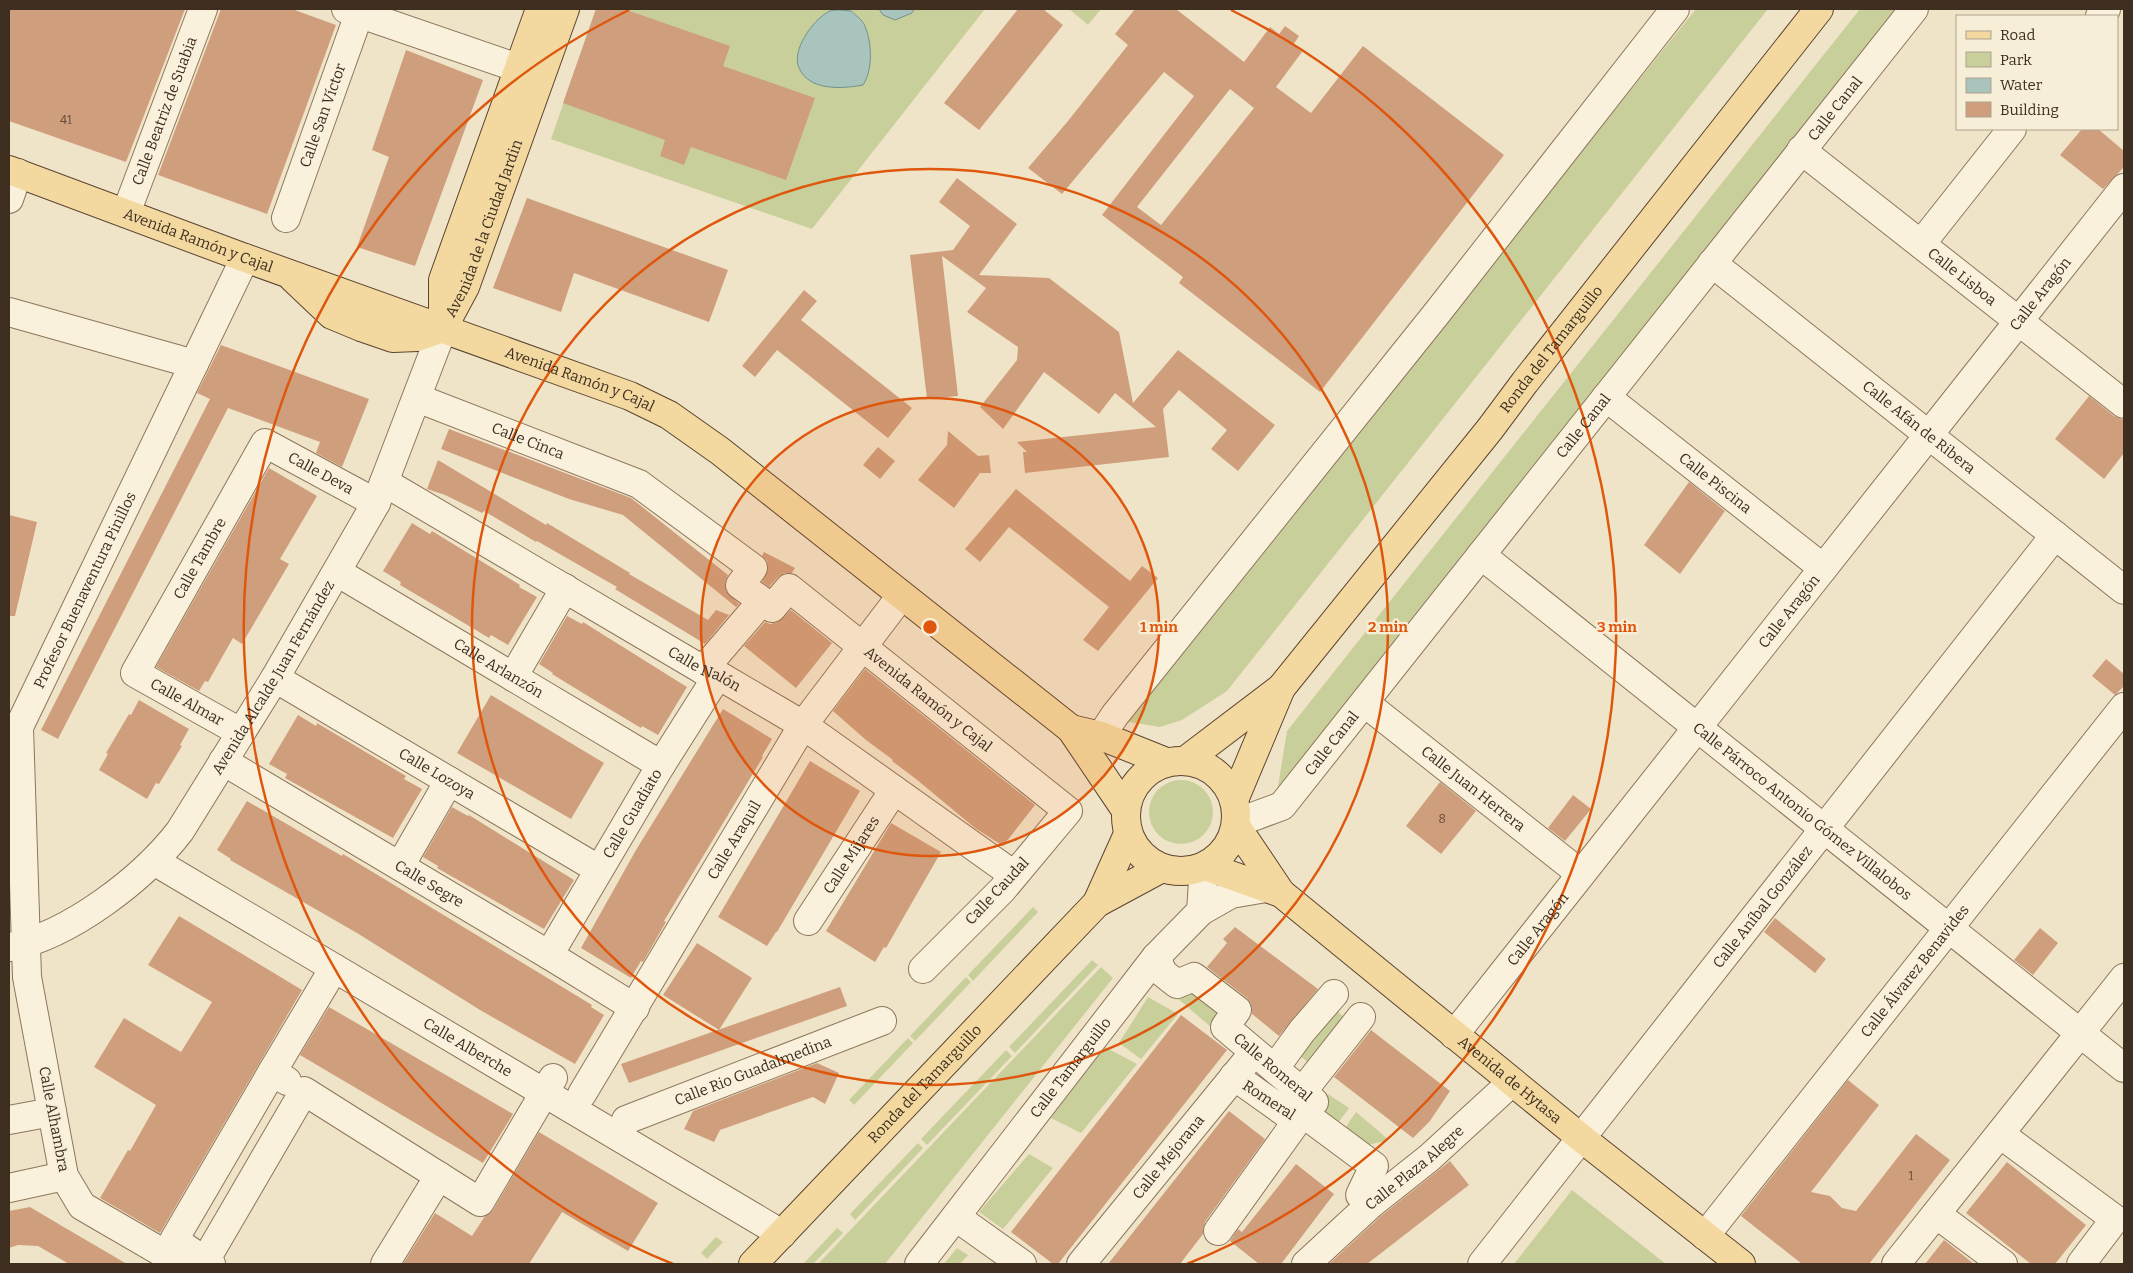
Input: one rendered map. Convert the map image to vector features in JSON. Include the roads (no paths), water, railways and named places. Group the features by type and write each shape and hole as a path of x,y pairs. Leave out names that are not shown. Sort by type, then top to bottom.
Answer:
{"main road":[{"name":"Avenida de la Ciudad Jardin","path":"444,328 443,280 540,9"},
{"name":"Avenida de la Ciudad Jardin","path":"444,328 465,288 565,9"},
{"name":"Ronda del Tamarguillo","path":"1176,761 1281,688 1484,437 1531,374 1819,9"},
{"name":"Avenida Ramón y Cajal","path":"13,172 245,258 630,396 669,415 720,451 1071,729"},
{"name":"Ronda del Tamarguillo","path":"1235,816 1281,688"},
{"path":"1071,729 1102,736 1176,761 1207,766 1224,781 1235,816 1274,891"},
{"path":"1071,729 1127,822 1136,849 1147,860 1162,868 1176,871 1191,871 1204,866 1226,849 1235,816"},
{"path":"1127,822 1132,788 1147,772 1176,761"},
{"name":"Ronda del Tamarguillo","path":"1097,903 1127,822"},
{"path":"1204,866 1274,891"},
{"name":"Ronda del Tamarguillo","path":"753,1264 1097,903 1162,868"},
{"name":"Avenida de Hytasa","path":"1274,891 1741,1264"}],"street":[{"name":"Calle Beatriz de Suabia","path":"126,213 203,9"},
{"path":"1102,736 1115,715 1437,313 1676,9"},
{"name":"Calle Canal","path":"1235,816 1282,806 1914,9"},
{"path":"353,11 518,68"},
{"name":"Calle San Víctor","path":"286,218 353,11"},
{"path":"1921,244 2011,130"},
{"name":"Calle Lisboa","path":"1801,150 2124,404"},
{"path":"9,199 13,172"},
{"name":"Calle Aragón","path":"1454,1034 2124,188"},
{"name":"Profesor Buenaventura Pinillos","path":"17,946 18,727 245,258"},
{"name":"Calle Afán de Ribera","path":"1712,263 2124,590"},
{"path":"9,312 194,364"},
{"name":"Avenida Alcalde Juan Fernández","path":"17,946 54,932 88,912 137,877 161,854 180,831 275,678 380,493 444,328"},
{"name":"Calle Piscina","path":"1606,397 1823,568"},
{"name":"Calle Cinca","path":"417,398 639,484 753,568 740,585 762,601"},
{"name":"Calle Deva","path":"265,443 380,493"},
{"name":"Calle Tambre","path":"135,673 265,443"},
{"name":"Calle Nalón","path":"380,493 565,588 803,725 1014,876"},
{"name":"Calle Aníbal González","path":"1482,1264 1580,1137 2056,535"},
{"name":"Calle Párroco Antonio Gómez Villalobos","path":"1480,555 2124,1068"},
{"name":"Calle Arlanzón","path":"336,572 661,765"},
{"path":"513,677 565,588"},
{"name":"Avenida Ramón y Cajal","path":"762,601 772,608 789,588 1068,811"},
{"name":"Calle Araquil","path":"582,1094 803,725 901,596"},
{"name":"Calle Guadiato","path":"549,954 661,765 711,672 762,601"},
{"name":"Calle Almar","path":"135,673 240,732"},
{"name":"Calle Lozoya","path":"275,678 598,869"},
{"name":"Calle Juan Herrera","path":"1365,703 1581,874"},
{"name":"Calle Álvarez Benavides","path":"1705,1236 2124,707"},
{"name":"Calle Segre","path":"223,761 549,954 634,1008"},
{"path":"400,866 449,780"},
{"name":"Calle Mijares","path":"808,920 894,790"},
{"name":"Calle Caudal","path":"923,969 1014,876 1068,811"},
{"name":"Calle Alberche","path":"161,854 334,968 549,1085 582,1094 626,1120 788,1227"},
{"name":"Calle Alberche","path":"161,854 788,1227"},
{"path":"1201,911 1204,866"},
{"name":"Calle Tamarguillo","path":"919,1264 1156,957 1201,911 1232,894 1274,891"},
{"name":"Calle Alhambra","path":"17,946 27,977 64,1176 82,1206 199,1263"},
{"name":"Calle Romeral","path":"1156,957 1163,973 1177,984 1194,977 1237,1010 1225,1027 1265,1060 1301,1109"},
{"path":"304,1091 199,1263 174,1240 334,968"},
{"path":"1896,1264 2124,978"},
{"name":"Calle Mejorana","path":"1081,1264 1234,1076 1265,1060 1302,1031 1334,994"},
{"path":"1218,1231 1362,1017"},
{"name":"Calle Rio Guadalmedina","path":"626,1120 882,1021"},
{"path":"272,1072 480,1202 549,1085"},
{"name":"Romeral","path":"1234,1076 1301,1109"},
{"name":"Calle Plaza Alegre","path":"1301,1109 1374,1166 1360,1196 1371,1204 1429,1158 1512,1082"},
{"path":"9,1120 52,1112"},
{"path":"2000,1134 2114,1219 2081,1264"},
{"path":"1374,1166 1399,1182"},
{"path":"9,1188 64,1176"},
{"path":"385,1264 439,1176"},
{"path":"1306,1264 1371,1204"},
{"path":"1936,1214 2003,1264"},
{"path":"956,1217 1022,1264"}],"water":[{"path":"879,9 914,9 912,13 895,20 883,15"},
{"path":"851,11 865,26 870,48 870,64 869,72 863,85 827,87 818,85 810,81 799,68 797,61 798,53 810,28 828,12"}]}
